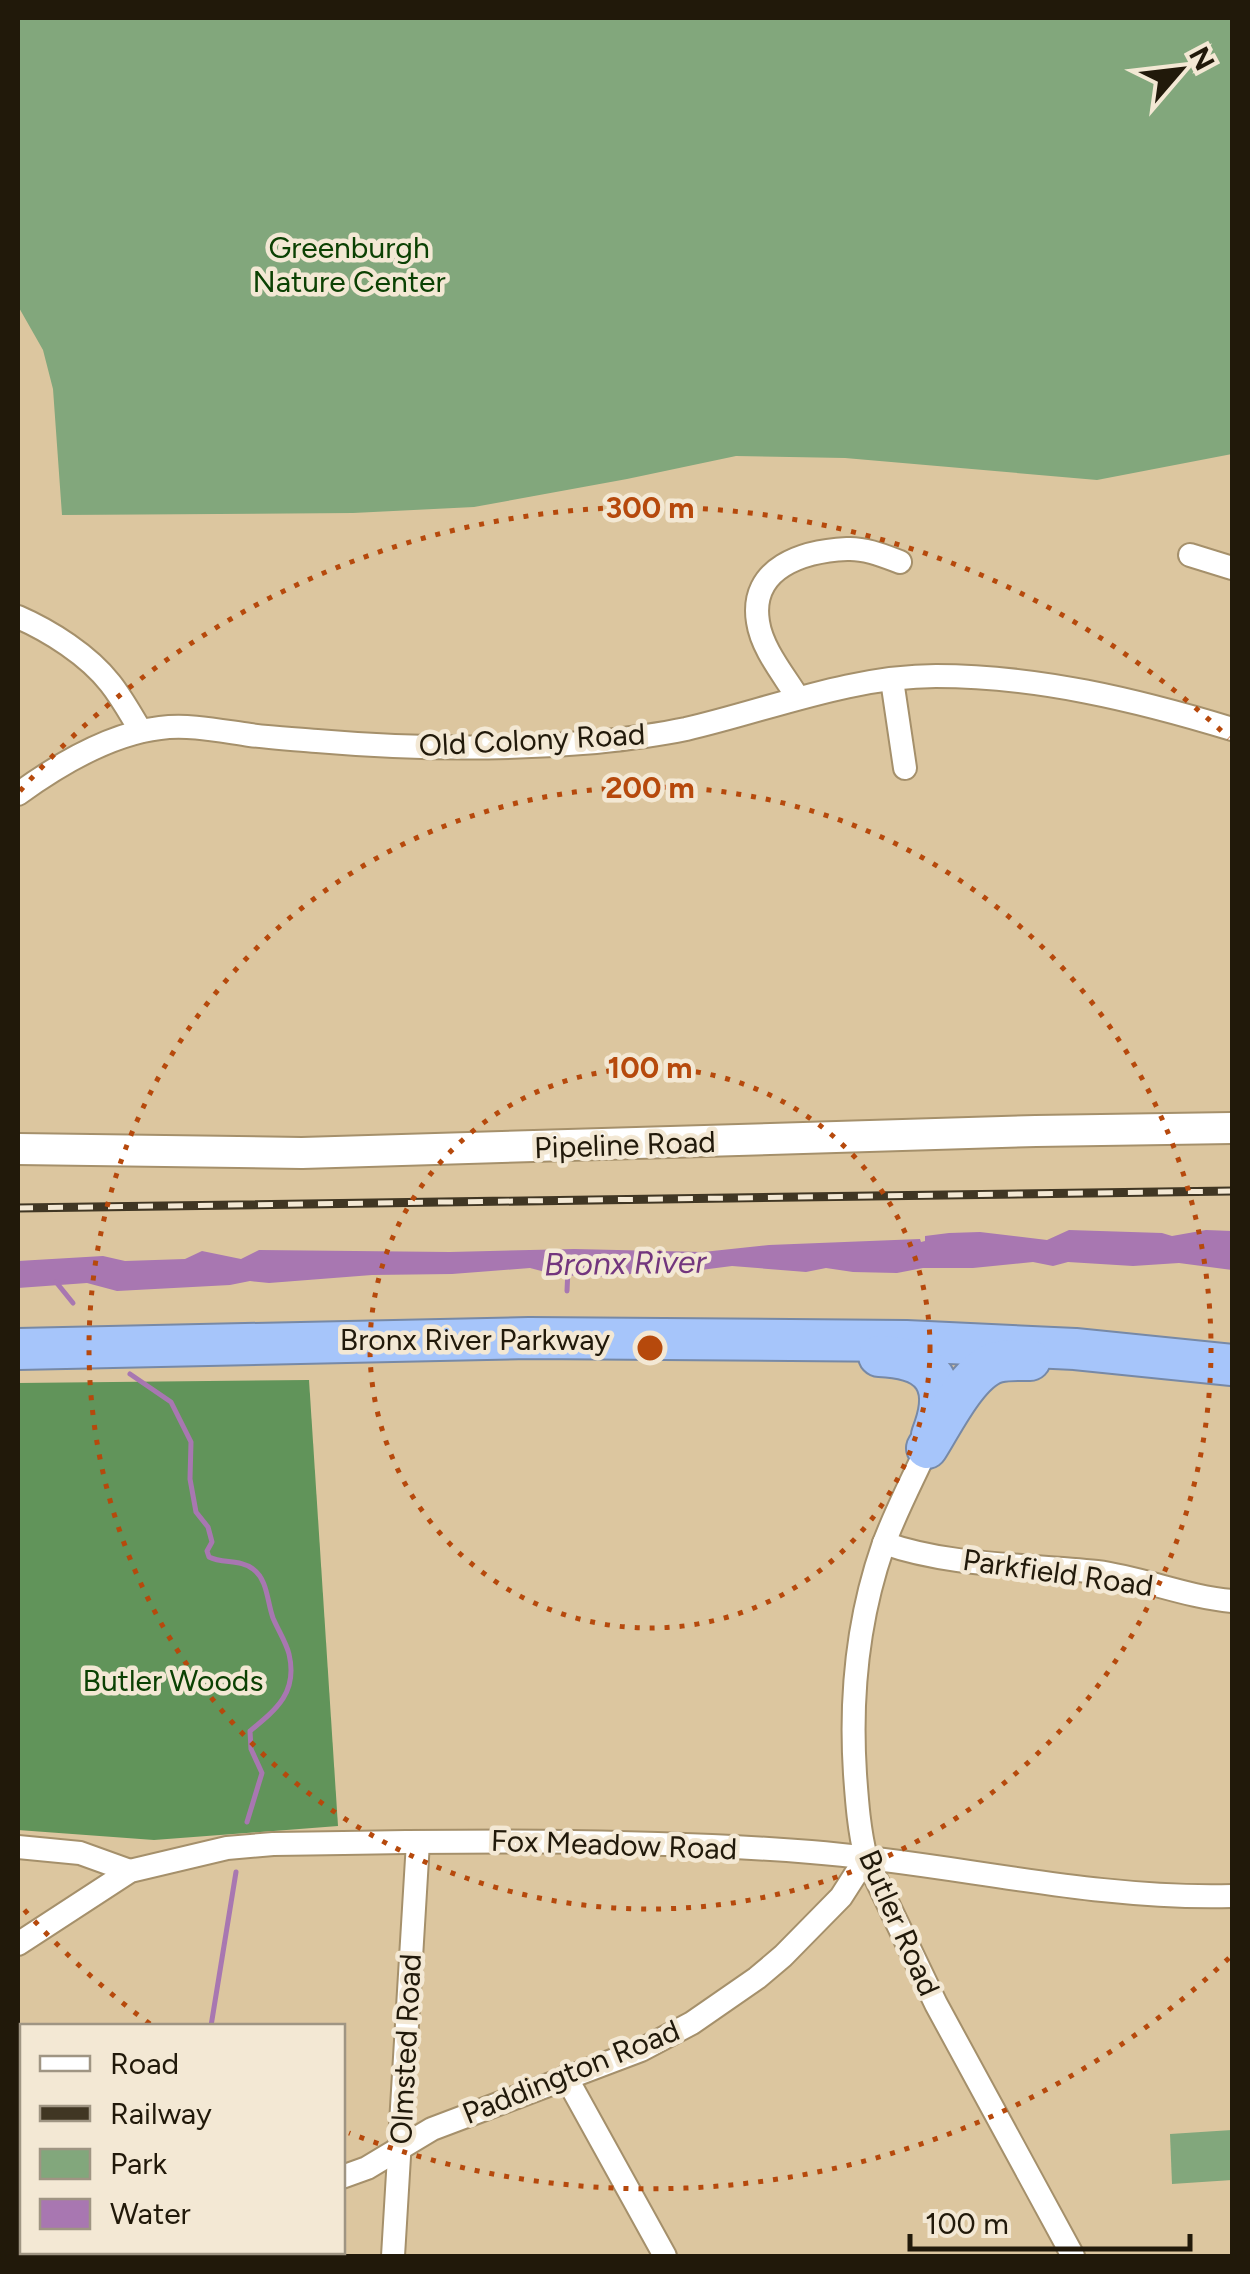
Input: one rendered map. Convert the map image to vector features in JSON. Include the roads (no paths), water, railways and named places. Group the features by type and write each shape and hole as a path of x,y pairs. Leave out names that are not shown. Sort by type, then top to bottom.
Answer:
{"highway":[{"name":"Bronx River Parkway","path":"18,1326 462,1316 905,1318 1044,1323 1232,1341"},
{"name":"Bronx River Parkway","path":"18,1349 478,1339 739,1340 1008,1344 1232,1365"},
{"path":"739,1340 828,1354 899,1357 923,1366 937,1384 941,1400 940,1416 928,1448"},
{"path":"928,1448 972,1380 1000,1361 1232,1372"}],"street":[{"path":"798,698 758,624 758,598 769,576 790,561 850,549 900,562"},
{"path":"1190,555 1232,568"},
{"path":"18,617 62,642 100,671 141,731"},
{"name":"Old Colony Road","path":"18,794 92,750 162,727 381,746 541,746 664,733 798,698 892,680 937,676 1016,681 1133,701 1232,729"},
{"path":"892,680 904,768"},
{"name":"Pipeline Road","path":"18,1150 302,1153 1232,1128"},
{"name":"Butler Road","path":"928,1448 884,1543 862,1620 852,1716 860,1832 866,1858 936,2004 1073,2256"},
{"name":"Parkfield Road","path":"884,1543 958,1559 1101,1572 1232,1601"},
{"name":"Olmsted Road","path":"392,2256 418,1842"},
{"name":"Fox Meadow Road","path":"18,1944 130,1872 227,1848 273,1844 634,1843 866,1858 1115,1891 1232,1896"},
{"path":"18,1847 80,1852 130,1872"},
{"name":"Paddington Road","path":"345,2176 368,2168 432,2129 641,2050 692,2023 757,1978 816,1925 866,1858"},
{"path":"566,2077 665,2256"}],"water":[{"name":"Bronx River","path":"1069,1230 1172,1236 1206,1230 1232,1231 1232,1270 1179,1263 1133,1266 1068,1262 1053,1266 1033,1262 897,1273 732,1266 584,1277 530,1268 117,1291 87,1283 18,1288 18,1261 103,1256 125,1261 185,1259 202,1251 241,1259 259,1250 703,1252 769,1245 920,1239 921,1242 925,1236 949,1233 980,1232 1047,1240"}],"waterway":[{"name":"Bronx River","path":"567,1291 568,1269"},
{"path":"56,1282 73,1303"},
{"path":"130,1374 171,1402 191,1442 190,1479 196,1512 208,1527 212,1542 207,1551 209,1557 243,1564 258,1574 289,1654 288,1689 277,1707 250,1731 251,1749 262,1773 247,1822"},
{"path":"211,2024 236,1872"}],"railway":[{"path":"18,1208 1232,1191"}],"park label":[{"name":"Greenburgh Nature Center","path":"349,265"},
{"name":"Butler Woods","path":"173,1681"}]}
